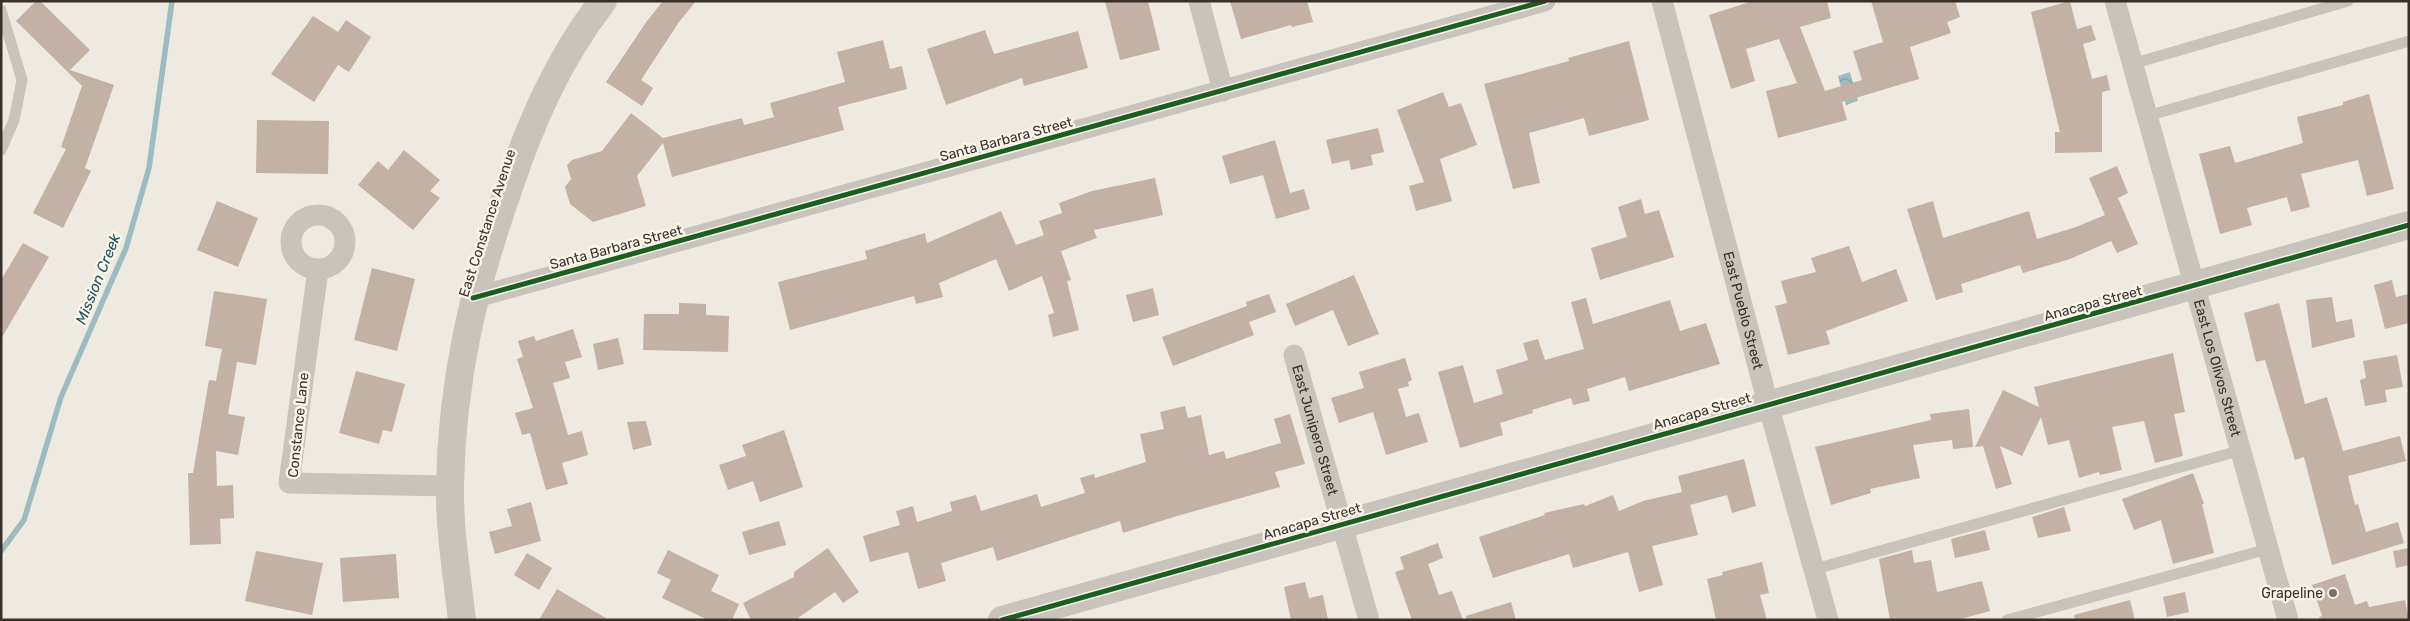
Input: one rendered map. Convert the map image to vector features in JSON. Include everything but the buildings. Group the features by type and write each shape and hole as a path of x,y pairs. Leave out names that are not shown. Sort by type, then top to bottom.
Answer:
{"street":[{"name":"East Constance Avenue","path":"462,620 450,486 454,408 473,298 503,202 539,109 564,58 582,28 603,1"},
{"path":"1199,1 1223,91"},
{"name":"Santa Barbara Street","path":"473,298 1545,1"},
{"name":"East Pueblo Street","path":"1662,1 1768,404 1828,620"},
{"name":"East Los Olivos Street","path":"2115,1 2288,620"},
{"name":"Anacapa Street","path":"1002,620 1768,404 2194,287 2409,225"},
{"name":"Constance Lane","path":"318,270 289,483 450,486"},
{"name":"East Junipero Street","path":"1294,355 1369,620"}],"lane":[{"path":"2132,64 2348,1"},
{"path":"1,10 22,80 14,120 1,150"},
{"path":"2147,116 2409,41"},
{"path":"1815,569 2242,450"},
{"path":"2007,620 2268,549"}],"water":[{"path":"1850,72 1858,101 1846,105 1838,76"}],"waterway":[{"name":"Mission Creek","path":"1,551 24,520 61,397 126,248 149,168 172,1"}],"cycle path":[{"path":"473,298 1545,1"},
{"path":"1002,620 2409,225"}],"place":[{"name":"Grapeline","path":"2333,593"}]}
